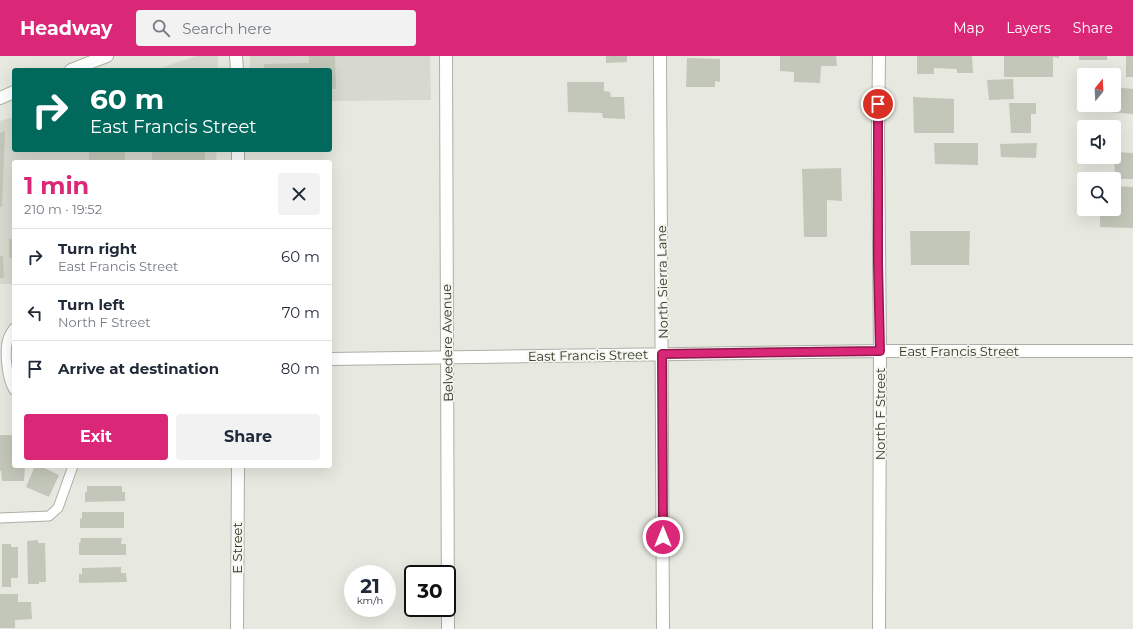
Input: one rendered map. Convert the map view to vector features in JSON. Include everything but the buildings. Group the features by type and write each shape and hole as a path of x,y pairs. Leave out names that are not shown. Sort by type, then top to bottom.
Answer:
{"street":[{"path":"76,68 107,56"},
{"path":"236,56 237,68"},
{"name":"Belvedere Avenue","path":"446,56 448,629"},
{"name":"North Sierra Lane","path":"660,56 663,629"},
{"name":"North F Street","path":"879,56 879,629"},
{"path":"0,98 12,93"},
{"name":"East Francis Street","path":"332,359 880,351 1133,351"},
{"name":"E Street","path":"237,629 238,468"}],"lane":[{"path":"12,332 8,339 7,354 8,372 12,384"},
{"path":"0,518 49,516 58,508 72,468"}],"shaded area":[{"path":"197,56 218,56 218,68 160,68"},
{"path":"250,56 430,56 431,100 332,101 332,68 250,68"},
{"path":"12,118 12,152 217,152 216,160 12,160 12,284 0,284 0,121"}],"route":[{"path":"663,537 662,354 880,351 878,263 878,104"}]}
